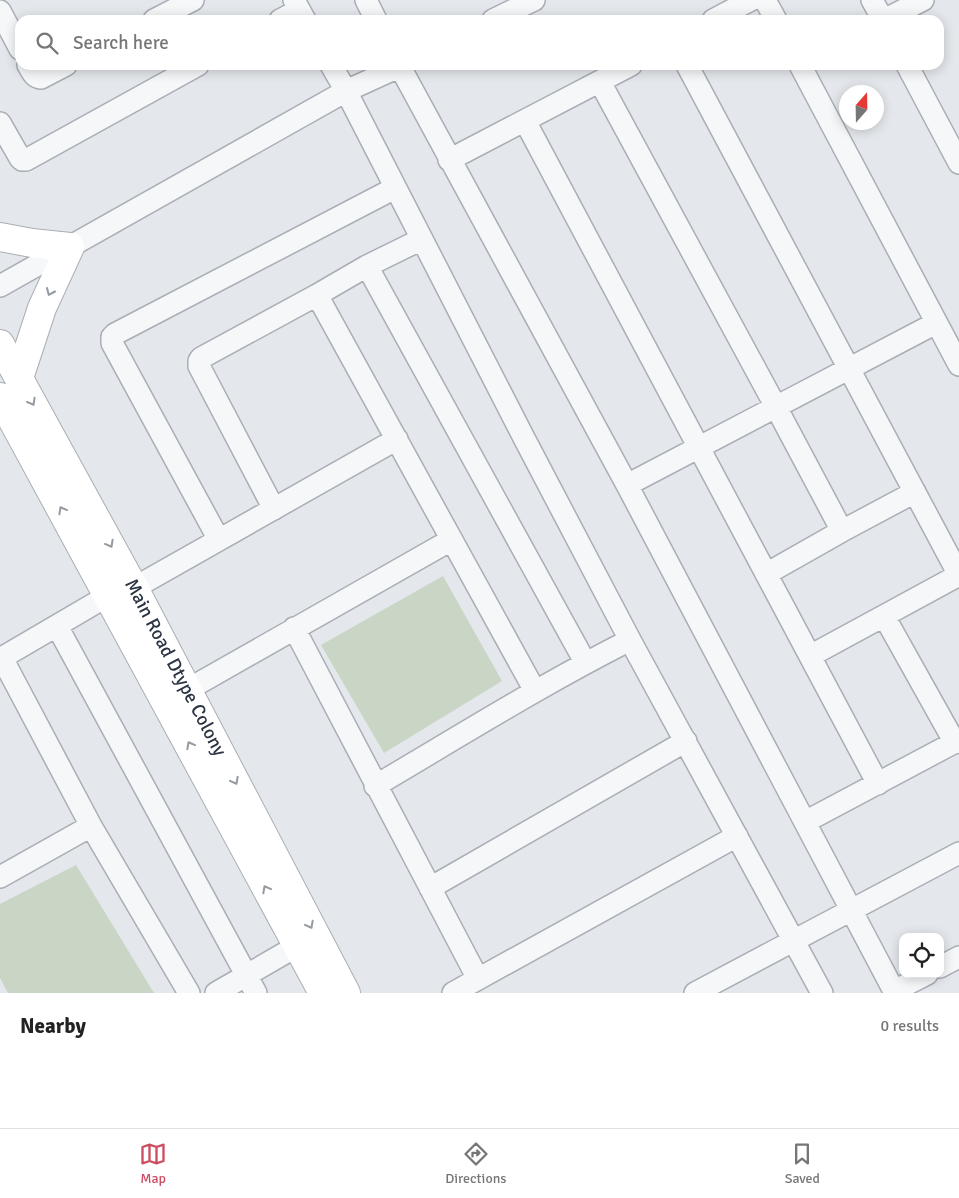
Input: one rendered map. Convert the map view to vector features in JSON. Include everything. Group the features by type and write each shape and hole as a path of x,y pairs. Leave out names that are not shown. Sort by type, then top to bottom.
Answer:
{"main road":[{"path":"0,237 70,247 42,308 6,397"},
{"name":"Main Road Dtype Colony","path":"0,344 6,397 121,591 187,690 346,993"},
{"name":"Main Road Dtype Colony","path":"121,591 297,946 323,993"}],"street":[{"path":"162,11 193,0"},
{"path":"504,15 534,0"},
{"path":"722,15 751,0"},
{"path":"765,0 773,15"},
{"path":"872,0 881,15"},
{"path":"894,15 923,0"},
{"path":"0,11 15,40"},
{"path":"31,70 37,78 41,78 56,70"},
{"path":"0,123 20,158 26,160 189,70"},
{"path":"334,70 630,640 822,993"},
{"path":"0,286 346,91 390,70"},
{"path":"404,70 449,160 626,485 895,992 920,978"},
{"path":"449,160 622,70"},
{"path":"690,70 959,575 810,656"},
{"path":"803,70 959,365"},
{"path":"910,70 959,163"},
{"path":"600,82 842,531"},
{"path":"525,122 878,784"},
{"path":"219,540 112,343 112,338 124,329 395,188"},
{"path":"274,509 199,366 199,361 201,358 367,266 422,239"},
{"path":"367,266 586,662"},
{"path":"317,295 535,691"},
{"path":"626,485 936,323"},
{"path":"189,993 91,826 1,659 57,626 219,540 397,440"},
{"path":"766,574 915,492"},
{"path":"187,690 451,540"},
{"path":"805,822 957,741 884,616"},
{"path":"57,626 252,984"},
{"path":"294,628 478,979"},
{"path":"376,786 535,691 630,640"},
{"path":"430,888 686,741"},
{"path":"0,877 91,826"},
{"path":"453,993 737,836"},
{"path":"695,993 959,853"},
{"path":"216,993 252,984 297,946"},
{"path":"944,965 959,957"}],"green space":[{"path":"443,576 502,681 384,753 321,645"},
{"path":"76,865 154,993 8,993 0,978 0,904"}]}
